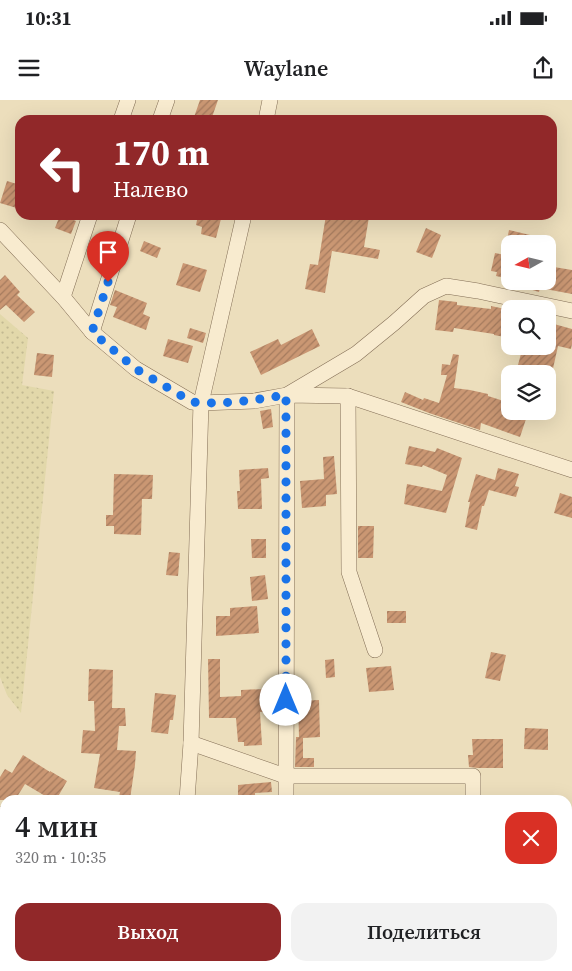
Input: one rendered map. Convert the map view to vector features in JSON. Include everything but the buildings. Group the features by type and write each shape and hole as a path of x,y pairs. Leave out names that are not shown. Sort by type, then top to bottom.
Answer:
{"street":[{"path":"123,115 128,100"},
{"path":"162,115 167,100"},
{"path":"267,115 270,100"},
{"path":"63,297 88,220"},
{"path":"92,332 127,220"},
{"path":"187,795 192,743 201,403 243,220"},
{"path":"0,230 63,297 92,332 136,369 192,402 254,400 286,395 348,396 572,470"},
{"path":"286,395 356,354 424,296 446,286 572,311"},
{"path":"286,395 286,795"},
{"path":"348,396 349,572 376,650"},
{"path":"192,743 285,776 473,776 473,795"}],"shaded area":[{"path":"0,314 28,338 22,385 54,391 21,713 7,695 0,677"}],"route":[{"path":"108,282 92,332 136,369 192,402 254,400 286,395 286,700"}]}
